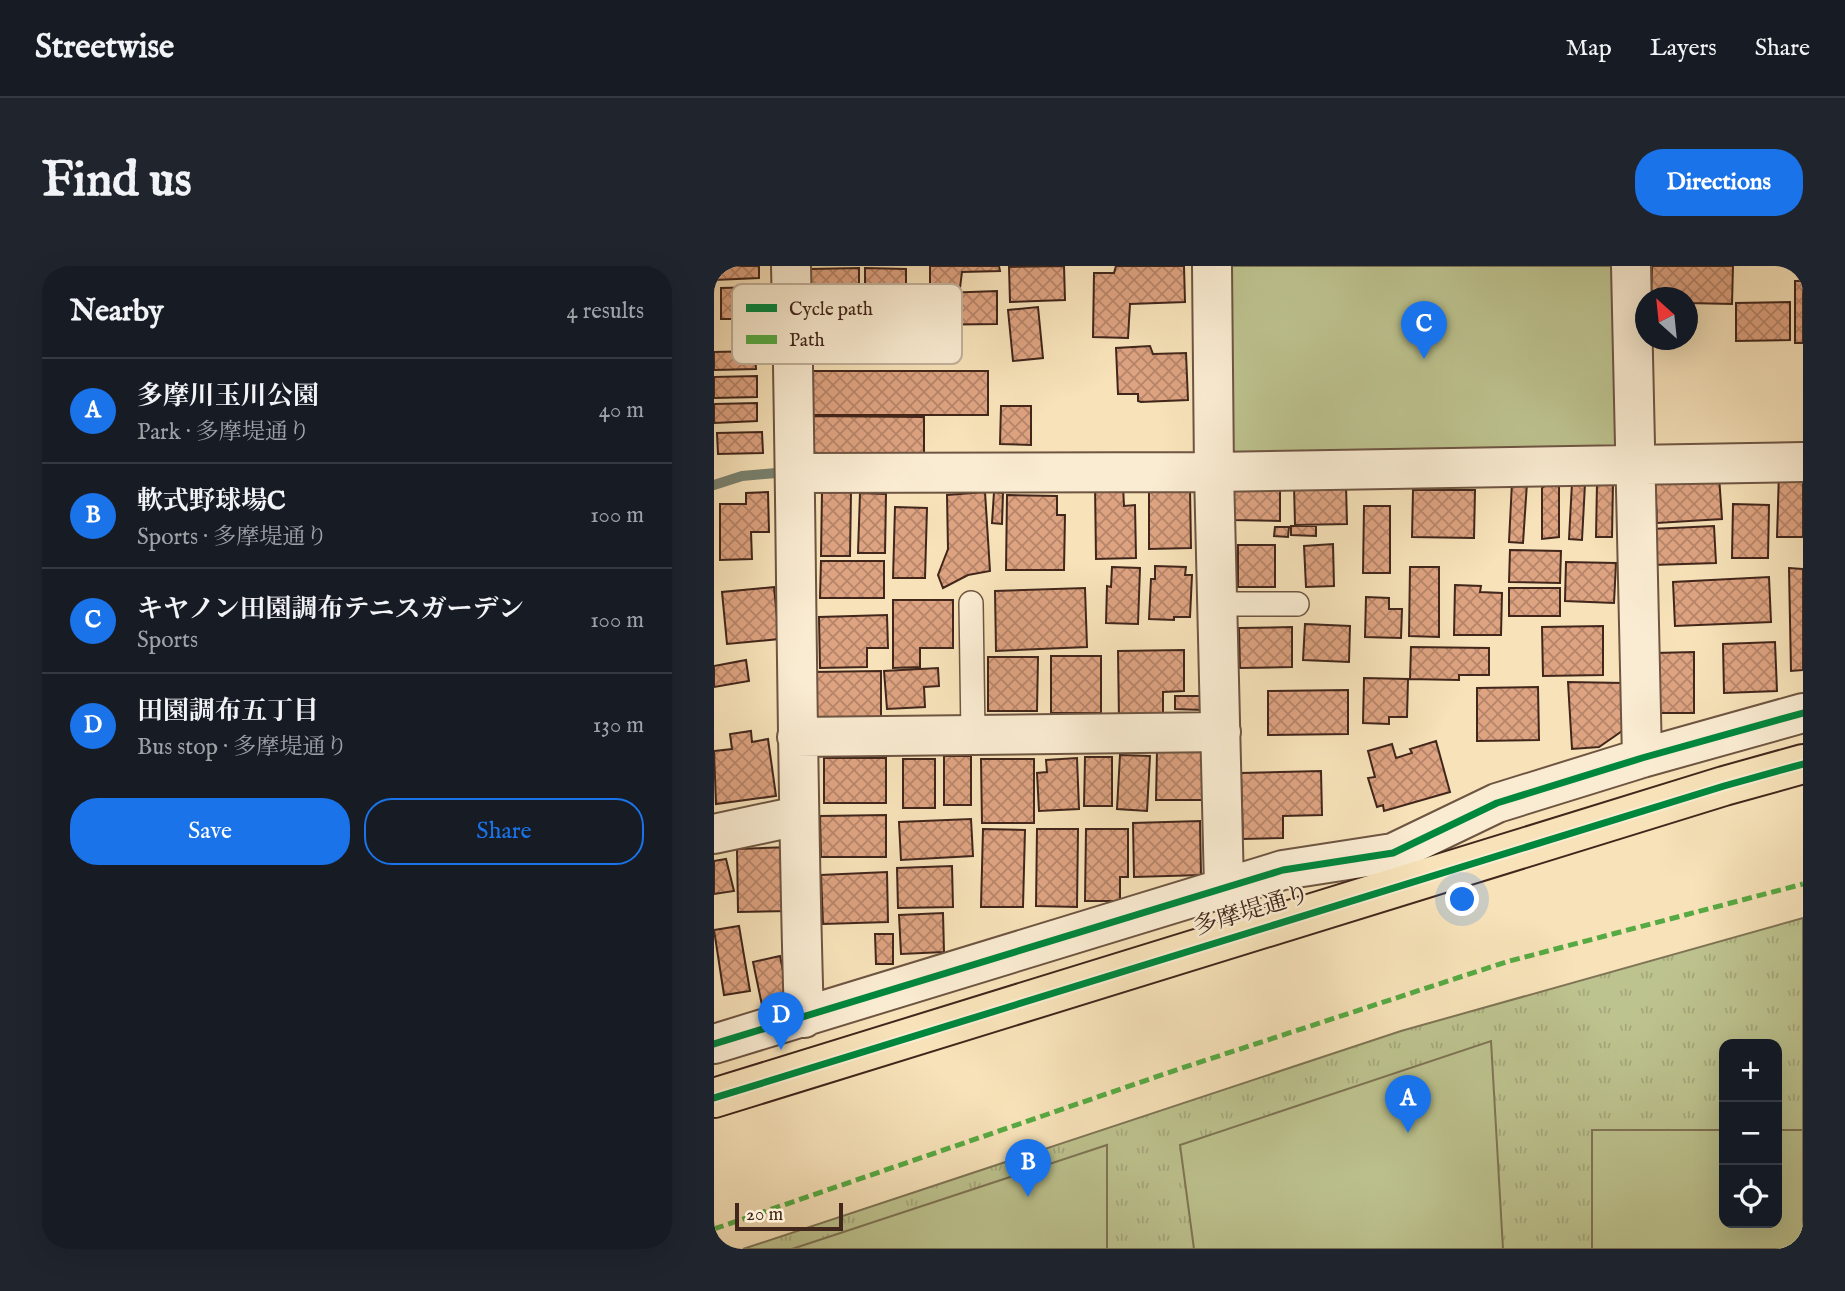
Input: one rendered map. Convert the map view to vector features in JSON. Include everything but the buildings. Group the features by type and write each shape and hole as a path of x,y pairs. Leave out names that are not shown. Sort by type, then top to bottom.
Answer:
{"main road":[{"name":"多摩堤通り","path":"714,1098 1398,869 1803,764"}],"street":[{"path":"791,266 791,284"},
{"path":"1212,266 1224,887"},
{"path":"1630,266 1642,758"},
{"path":"793,364 798,816 804,1018"},
{"path":"796,473 1214,472 1803,462"},
{"path":"714,1044 1283,870 1398,869 1497,803 1642,758 1803,713"},
{"path":"797,737 1220,732"},
{"path":"714,834 798,816"}],"lane":[{"path":"971,603 973,735"},
{"path":"1217,604 1297,604"}],"green space":[{"path":"1217,266 1626,266 1635,453 1219,462"},
{"path":"1803,918 1803,1249 743,1249 1401,1031"},
{"path":"1491,1041 1503,1249 1194,1249 1180,1145"},
{"path":"1592,1130 1719,1130 1719,1228 1782,1228 1782,1130 1803,1130 1803,1249 1592,1249"},
{"path":"1107,1145 1107,1249 792,1249"}],"waterway":[{"path":"714,485 742,476 776,473"}],"marked path":[{"path":"714,1229 1179,1069 1506,962 1803,884"}],"cycle path":[{"path":"714,1044 1283,870 1393,853 1497,803 1642,758 1803,713"},
{"path":"714,1098 1724,786 1803,764"}],"place":[{"name":"キヤノン田園調布テニスガーデン","path":"1424,359"},
{"name":"田園調布五丁目","path":"781,1050"},
{"name":"多摩川玉川公園","path":"1408,1133"},
{"name":"軟式野球場C","path":"1028,1197"}]}
